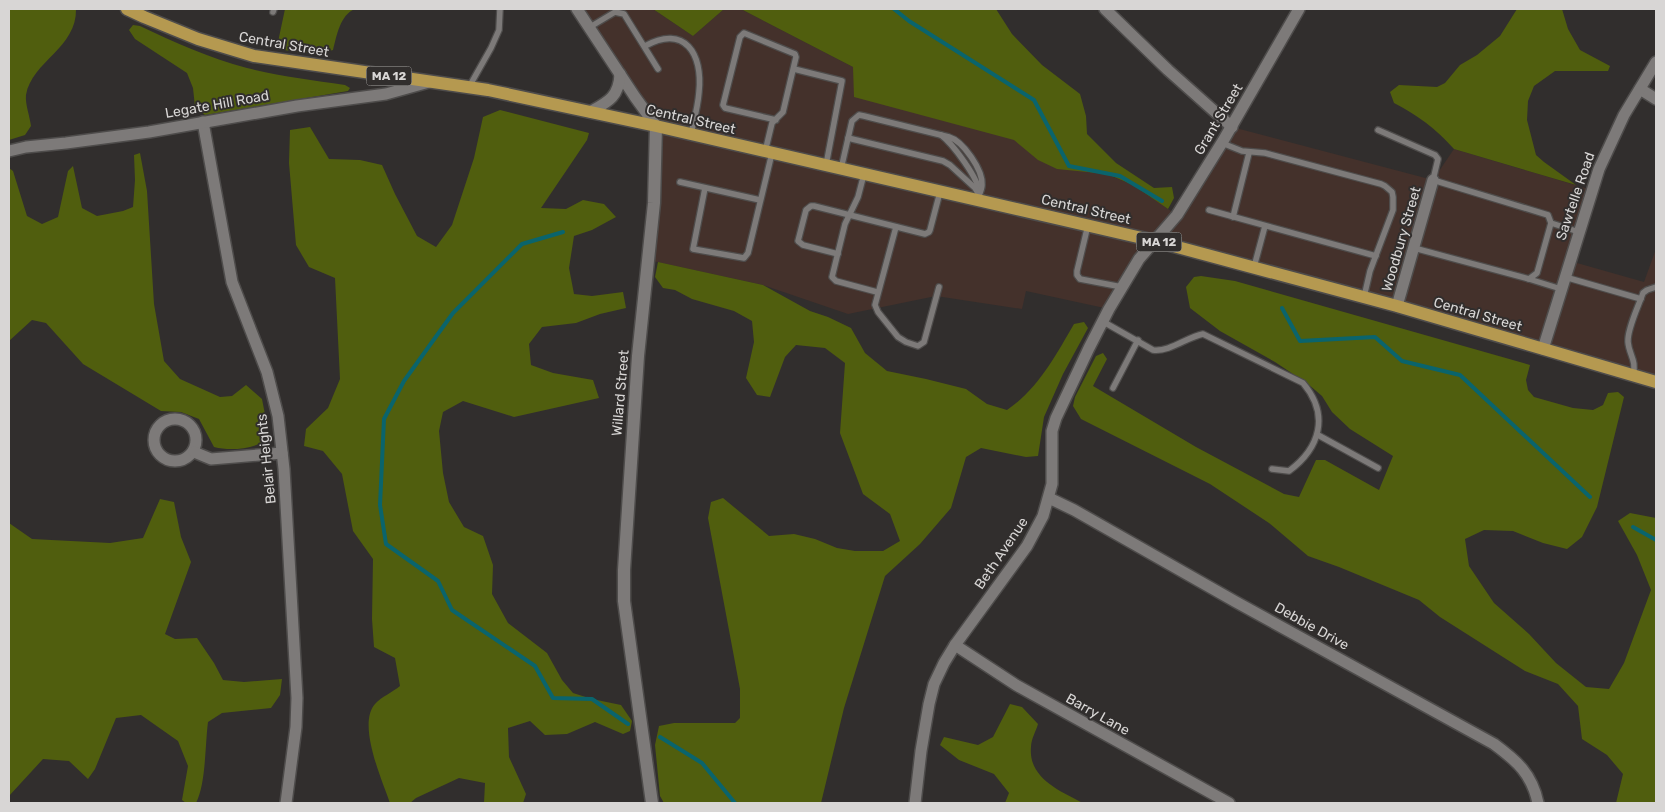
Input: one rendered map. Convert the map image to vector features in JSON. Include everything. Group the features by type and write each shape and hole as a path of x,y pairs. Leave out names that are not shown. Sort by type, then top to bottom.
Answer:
{"main road":[{"name":"Central Street","path":"127,9 198,39 254,56 469,87 656,126 1155,240 1397,306 1656,382"}],"street":[{"path":"577,9 656,126"},
{"path":"1105,9 1168,70 1232,127"},
{"name":"Grant Street","path":"1155,240 1177,215 1232,127 1299,9"},
{"name":"Sawtelle Road","path":"1543,349 1579,232 1608,148 1656,62"},
{"path":"590,112 606,103 615,94 620,83 620,74"},
{"name":"Legate Hill Road","path":"9,151 26,147 66,144 140,133 297,106 386,94 429,82"},
{"path":"1640,89 1656,99"},
{"name":"Belair Heights","path":"203,122 228,266 239,303 274,394 282,453 297,698 296,727 286,803"},
{"name":"Willard Street","path":"652,803 624,601 624,570 638,356 654,203 656,126"},
{"name":"Woodbury Street","path":"1397,306 1433,180"},
{"name":"Beth Avenue","path":"915,803 929,702 941,670 955,645 1027,546 1043,516 1052,484 1052,431 1056,418 1102,321 1139,259 1155,240"},
{"path":"194,452 211,459 282,453"},
{"name":"Debbie Drive","path":"1049,498 1494,744 1509,755 1527,774 1536,793 1538,803"},
{"name":"Barry Lane","path":"955,645 1016,686 1229,803"}],"lane":[{"path":"469,87 499,30 500,9"},
{"path":"590,27 615,12 627,16 658,70"},
{"path":"705,188 693,244 694,248 740,258 745,257 748,253 760,200 769,152 772,123 776,120 783,112 796,57 795,54 744,33 740,37 723,105 725,108 776,120"},
{"path":"644,46 660,38 683,41 689,46 698,70 700,85 691,134"},
{"path":"794,69 842,81 826,165"},
{"path":"841,169 852,121 859,115 939,134 958,141 977,167 982,184 977,200"},
{"path":"1378,130 1437,157 1438,162 1433,180 1548,215 1551,224 1536,273 1529,279"},
{"path":"848,138 946,163 975,188 978,193 977,200"},
{"path":"1222,143 1249,152 1271,155 1385,186 1393,197 1393,210 1376,256 1364,297"},
{"path":"1233,217 1249,152"},
{"path":"864,174 858,197 849,215 832,274 834,280 878,292"},
{"path":"680,182 760,200"},
{"path":"838,254 803,245 798,241 806,210 811,206 925,234 929,232 940,192"},
{"path":"1209,210 1376,256"},
{"path":"1551,224 1579,232"},
{"path":"1088,225 1077,271 1078,277 1080,279 1122,287"},
{"path":"1254,268 1265,226"},
{"path":"896,227 875,305 878,312 898,337 918,346 924,342 939,287"},
{"path":"1414,248 1561,289"},
{"path":"1565,277 1641,298"},
{"path":"1633,376 1635,366 1628,338 1644,291 1656,287"},
{"path":"1102,321 1153,350 1161,350 1203,334 1303,383 1311,392 1318,409 1318,435 1310,451 1289,471 1272,469"},
{"path":"1113,388 1138,340"},
{"path":"1318,435 1378,468"}],"shaded area":[{"path":"588,9 653,9 693,36 724,9 741,9 853,67 1133,185 1177,215 1232,127 1433,180 1454,149 1592,190 1570,261 1644,282 1656,249 1656,382 1155,241 1109,309 1026,291 1022,309 936,296 848,314 763,285 648,260 656,126 580,13"}],"green space":[{"path":"9,9 76,9 74,22 69,34 36,73 30,83 26,99 31,126 25,135 9,140"},
{"path":"285,9 355,9 343,21 333,50 314,53 280,49 278,42"},
{"path":"653,9 724,9 693,36"},
{"path":"741,9 996,9 1012,34 1042,65 1080,94 1086,116 1087,134 1116,163 1154,188 1172,187 1174,198 1168,209 1133,185 1107,174 1057,169 1038,160 1014,140 854,97 853,67"},
{"path":"1517,9 1562,9 1568,29 1580,50 1610,66 1608,71 1555,71 1534,86 1528,101 1527,120 1536,155 1576,185 1454,149 1426,123 1394,103 1390,92 1399,85 1437,87 1445,83 1460,65 1477,55 1500,36"},
{"path":"133,25 140,26 192,49 233,64 296,78 345,85 350,88 348,91 205,115 195,107 193,88 187,73 135,39 129,30"},
{"path":"500,110 589,133 587,140 541,208 566,209 583,200 604,204 616,217 592,230 574,236 569,268 574,294 592,296 623,292 626,308 600,314 576,323 542,327 529,344 531,365 553,373 593,380 599,398 514,417 463,401 443,412 439,431 443,473 449,502 464,527 483,536 493,565 492,594 508,623 547,653 562,680 573,693 621,705 632,721 630,731 623,734 595,722 567,734 545,735 530,721 508,728 509,757 526,794 523,803 484,803 485,783 459,778 416,798 410,803 390,803 373,752 369,725 370,713 380,699 400,686 395,658 374,647 372,619 373,559 353,531 342,474 323,451 304,446 306,429 328,408 340,379 335,278 309,267 296,245 289,163 290,130 310,127 329,159 360,160 382,165 417,236 436,247 452,225 474,158 483,117"},
{"path":"140,153 147,191 154,304 164,361 180,379 220,397 232,396 246,385 262,399 268,430 264,442 239,449 214,447 199,419 181,412 161,411 83,364 46,323 32,320 9,341 9,168 13,171 27,216 42,224 58,217 68,171 73,166 82,208 97,216 133,207 134,155"},
{"path":"658,262 763,285 810,311 851,328 865,353 887,371 966,389 987,404 1007,410 1018,402 1037,382 1074,324 1084,322 1088,328 1063,374 1044,417 1038,456 1026,457 981,448 966,457 951,508 920,544 885,576 844,708 821,803 664,803 660,796 655,745 659,726 674,723 735,723 740,718 740,689 708,518 711,502 723,498 769,536 794,534 815,539 837,548 855,551 883,551 900,541 890,514 863,494 840,433 845,363 825,348 796,345 785,357 770,397 757,395 746,378 754,342 752,321 734,311 692,299 675,290 663,288 655,277"},
{"path":"1201,276 1235,281 1530,365 1526,380 1528,390 1534,397 1573,408 1593,410 1603,405 1608,393 1618,392 1624,397 1597,507 1582,537 1567,549 1543,543 1513,531 1484,530 1465,539 1469,566 1494,603 1529,634 1556,663 1586,687 1609,689 1624,663 1651,590 1637,555 1618,521 1630,513 1656,518 1656,803 1616,803 1623,774 1607,755 1582,739 1578,706 1558,684 1525,671 1440,617 1419,600 1308,556 1269,523 1210,484 1081,419 1073,406 1075,397 1096,356 1103,353 1107,359 1093,386 1196,447 1284,494 1299,497 1316,460 1325,460 1379,490 1393,456 1350,429 1332,412 1322,396 1308,384 1275,362 1220,331 1190,308 1186,287 1194,277"},
{"path":"160,499 174,502 181,537 191,562 165,634 175,639 197,638 223,680 244,682 282,679 280,695 271,708 222,713 208,722 202,786 196,803 186,803 182,800 188,766 178,741 141,715 116,718 95,769 88,779 69,761 43,759 9,796 9,523 32,539 110,543 143,538"},
{"path":"1010,704 1022,707 1038,724 1031,744 1031,758 1040,775 1065,794 1083,803 1005,803 1009,793 994,774 959,760 940,745 944,737 978,745 993,737"}],"waterway":[{"path":"894,9 909,21 1034,100 1069,166 1120,176 1162,201"},
{"path":"563,232 522,244 453,313 404,381 384,419 380,505 386,544 438,581 452,610 535,666 553,698 592,699 628,724"},
{"path":"1282,308 1300,341 1375,337 1402,361 1460,375 1590,497"},
{"path":"1633,527 1656,540"},
{"path":"660,737 702,763 735,803"}]}
